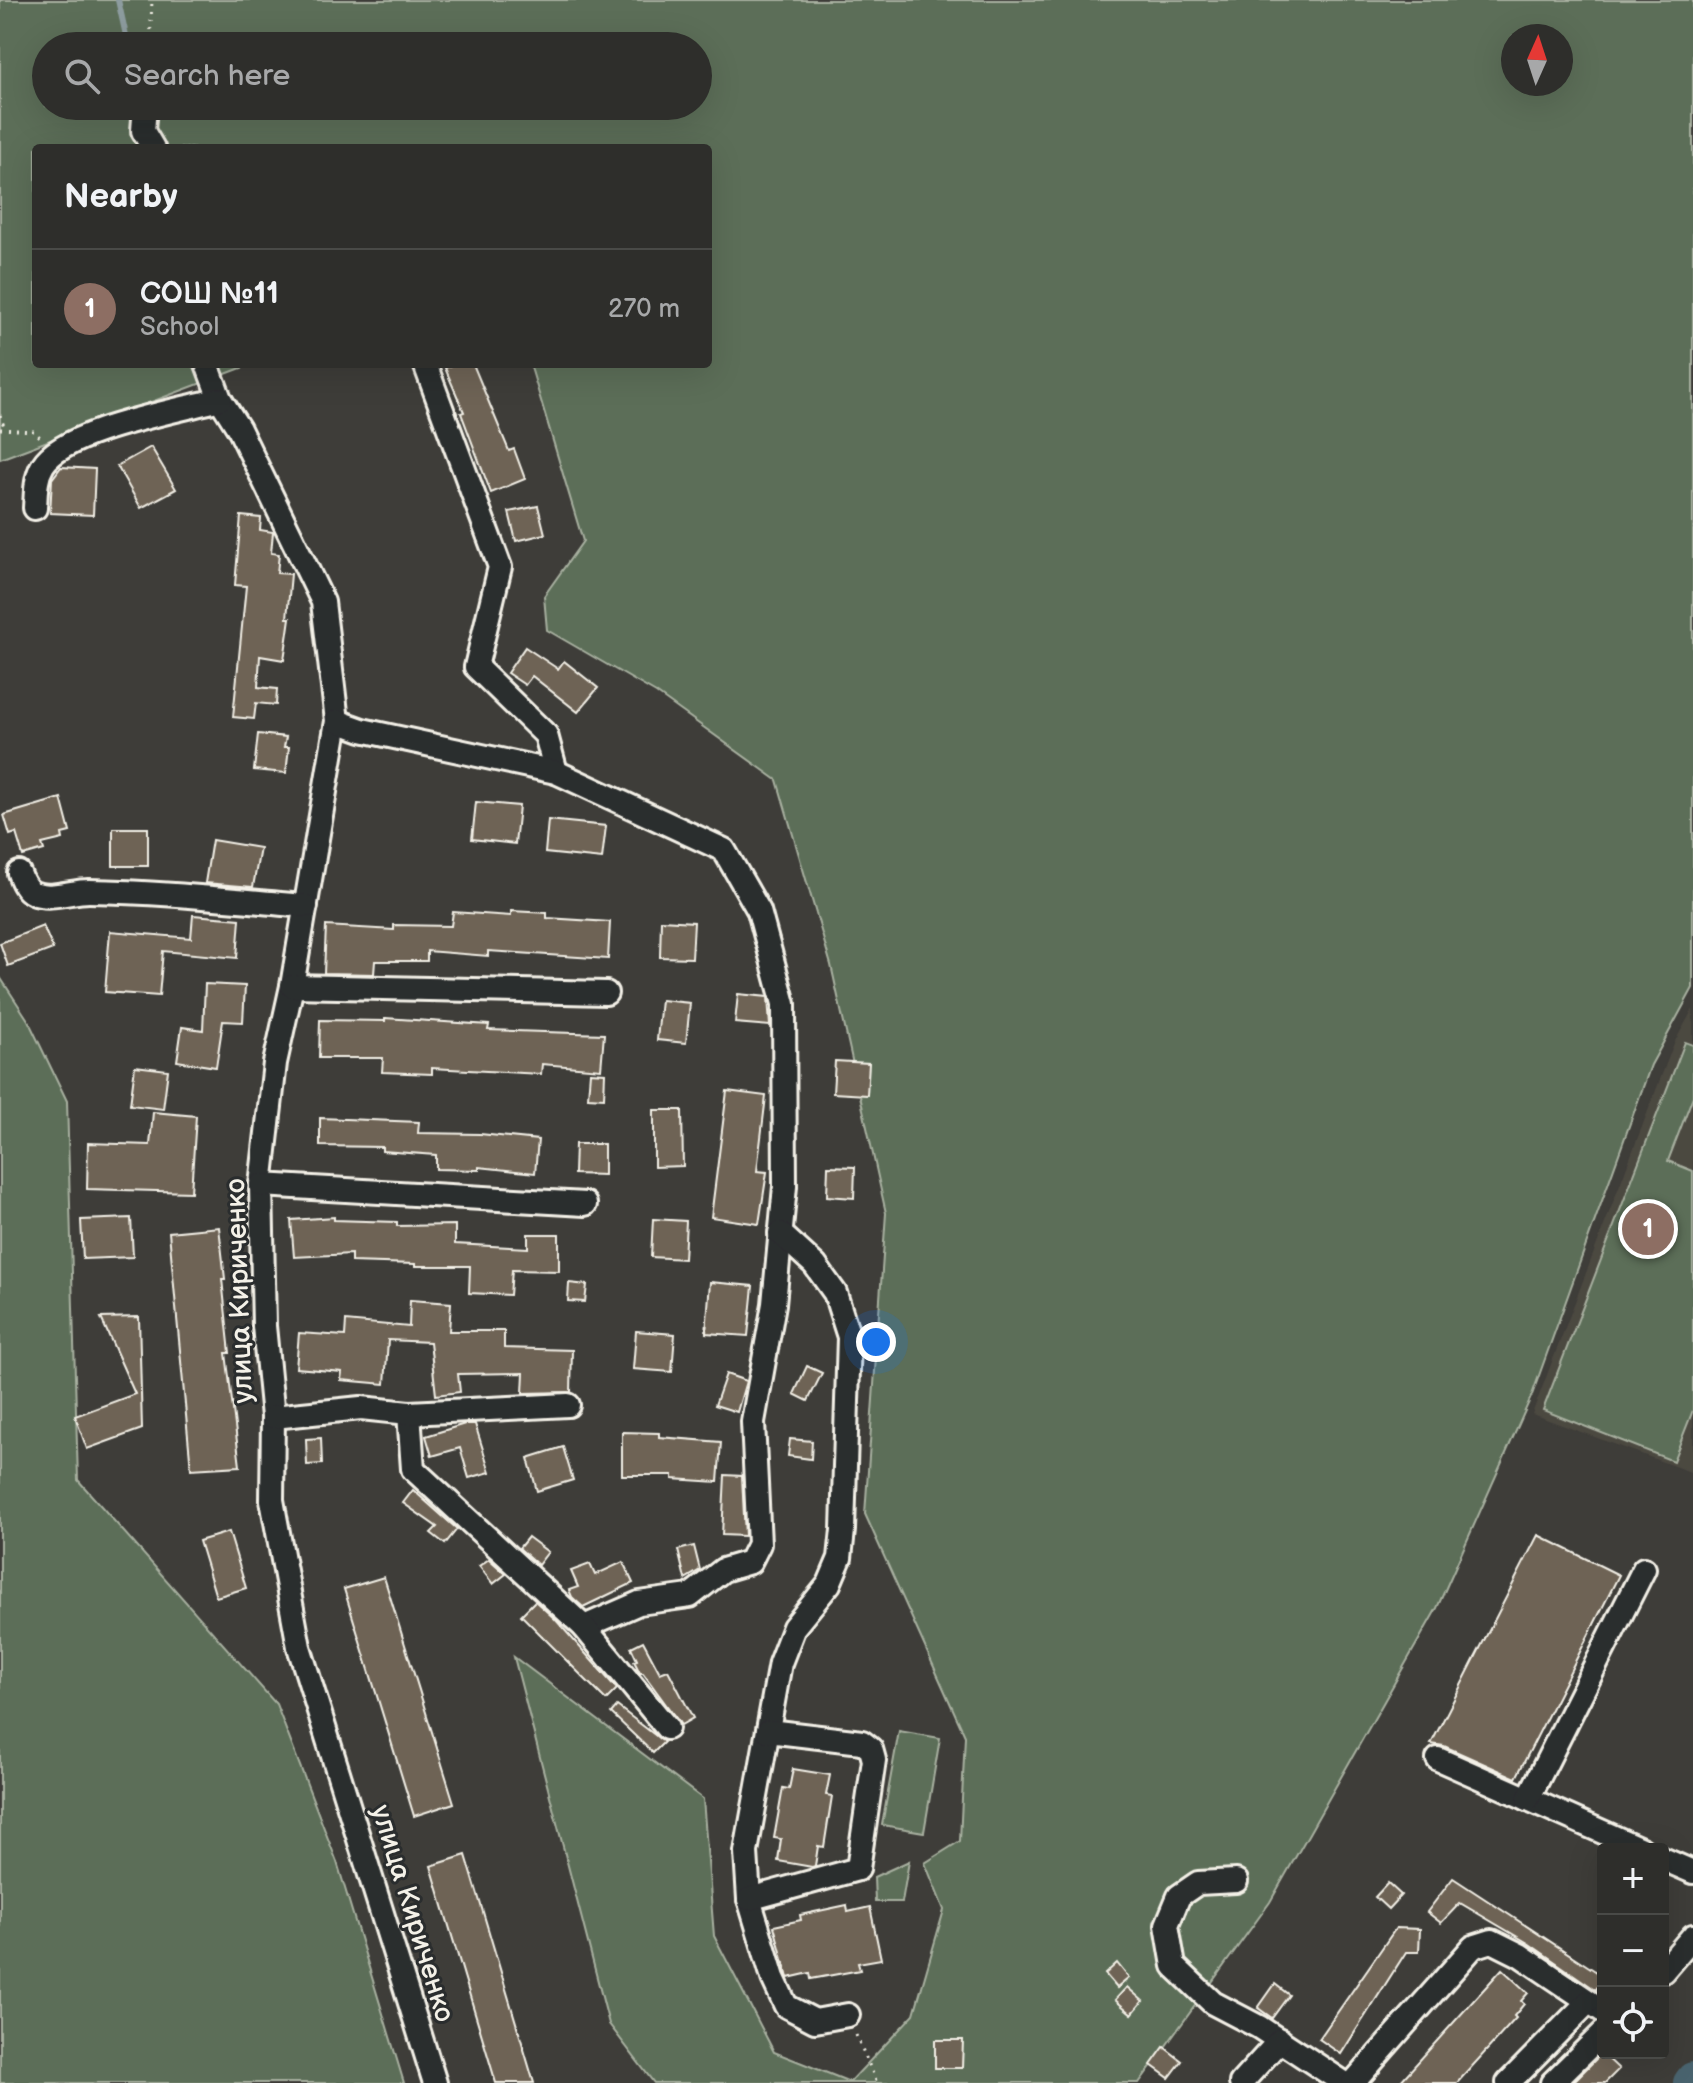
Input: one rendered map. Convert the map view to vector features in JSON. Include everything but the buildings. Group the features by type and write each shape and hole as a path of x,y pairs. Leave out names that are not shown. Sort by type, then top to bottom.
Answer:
{"street":[{"path":"144,120 143,131 151,144"},
{"name":"улица Кириченко","path":"208,368 220,399 239,429 323,602 337,721 292,986 275,1063 261,1185 264,1326 273,1417 272,1500 299,1647 435,2083"},
{"path":"426,368 500,567 476,667 546,735 556,772"},
{"path":"35,508 41,467 56,449 81,436 220,399"},
{"path":"337,721 362,730 556,772 724,850 759,911 784,1004 785,1186 774,1304 753,1422 759,1544 750,1562 723,1570 690,1596 639,1603 584,1627"},
{"path":"19,873 25,887 33,893 47,896 83,891 131,892 306,906"},
{"path":"292,986 606,993"},
{"path":"261,1185 585,1204"},
{"path":"780,1233 815,1265 835,1293 849,1337 840,1558 829,1584 794,1627 780,1663 746,1852 749,1899 773,1978 786,2006 815,2021 848,2015"},
{"path":"273,1417 361,1408 409,1413 568,1405"},
{"path":"409,1413 413,1469 584,1627 667,1728"},
{"path":"1528,1799 1644,1569"},
{"path":"749,1899 858,1869 874,1760 871,1749 862,1742 768,1731"},
{"path":"1438,1759 1627,1843"},
{"path":"1669,1862 1693,1872"},
{"path":"1236,1881 1198,1883 1179,1896 1167,1925 1174,1966 1213,2003 1280,2040 1344,2083"},
{"path":"1669,1964 1693,1936"},
{"path":"1353,2083 1473,1947 1492,1941 1520,1955 1596,2006 1508,2083"},
{"path":"1552,2083 1597,2039"},
{"path":"1241,2083 1280,2040"}],"path":[{"path":"151,32 152,0"},
{"path":"0,415 3,429 34,431 56,449"},
{"path":"863,2051 877,2083"}],"shaded area":[{"path":"1693,1009 1693,1473 1532,1414 1674,1043"}],"green space":[{"path":"0,0 1693,0 1693,988 1651,1065 1532,1395 1437,1608 1270,1902 1139,2083 654,2083 609,2024 514,1657 703,1799 714,1936 774,2052 850,2082 914,2014 944,1910 925,1863 960,1841 965,1736 865,1514 886,1213 831,965 777,780 656,693 547,630 544,596 583,541 531,368 712,368 712,144 32,144 32,368 241,368 0,459"},
{"path":"0,977 28,1020 67,1101 78,1480 276,1704 337,1862 404,2083 0,2083"},
{"path":"1685,1042 1693,1045 1693,1096 1668,1161 1693,1171 1693,1410 1673,1461 1543,1410"},
{"path":"899,1731 940,1738 924,1832 882,1825"},
{"path":"909,1861 902,1902 875,1902 874,1877"}],"waterway":[{"path":"118,0 125,32"},
{"path":"1690,2083 1693,2079"}],"place":[{"name":"СОШ №11","path":"1648,1229"}]}
